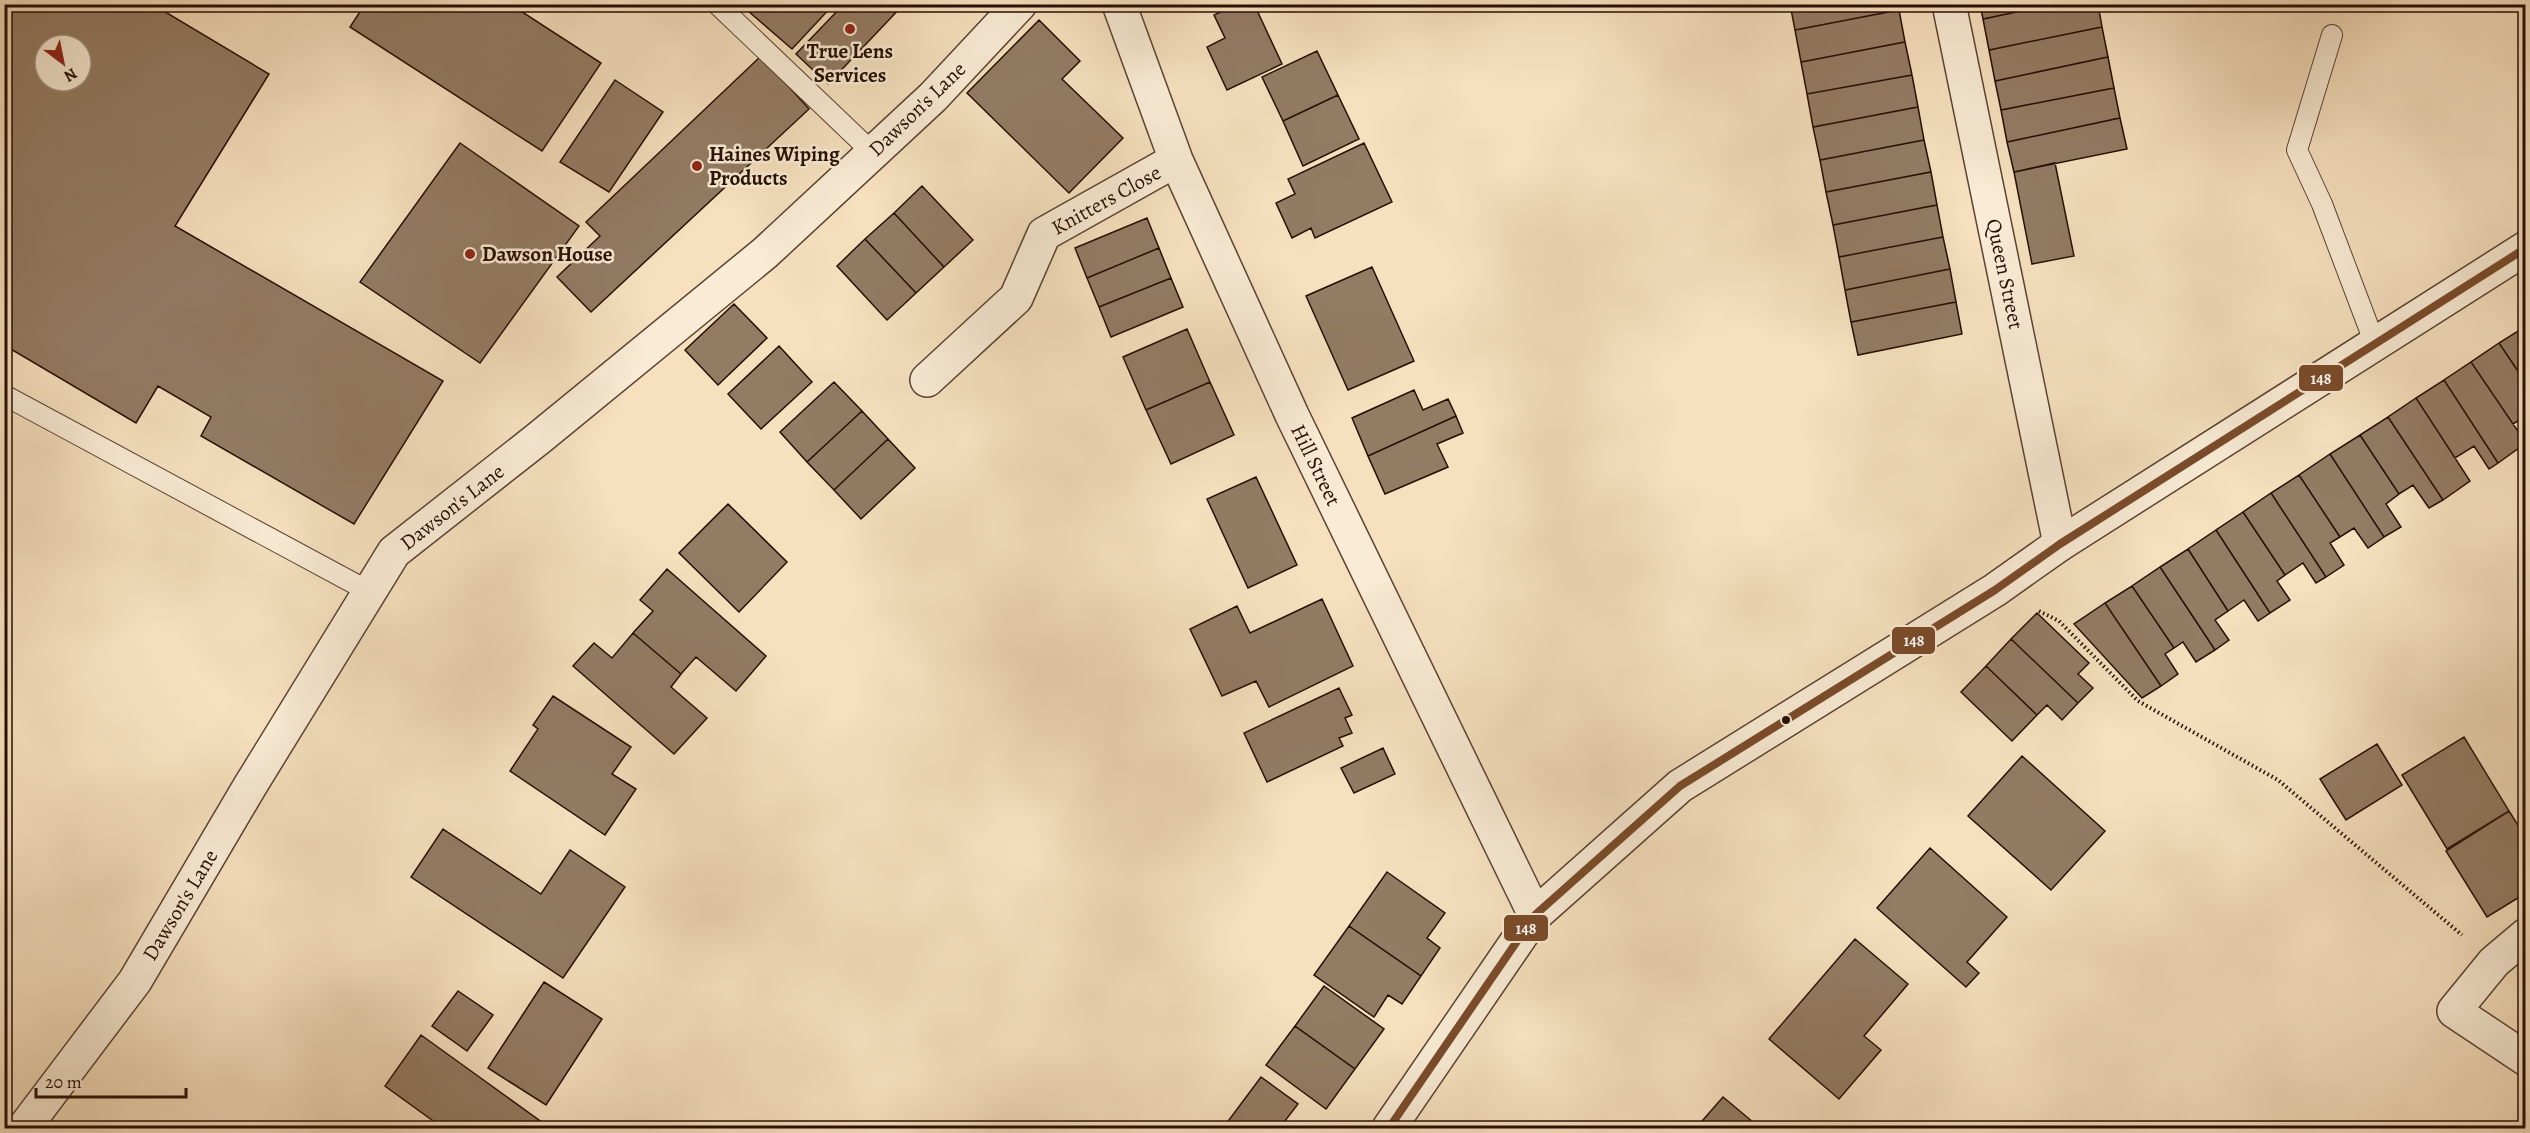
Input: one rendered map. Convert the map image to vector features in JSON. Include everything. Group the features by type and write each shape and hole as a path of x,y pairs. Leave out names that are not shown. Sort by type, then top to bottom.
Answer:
{"street":[{"name":"Dawson's Lane","path":"24,1128 135,981 256,777 394,552 539,438 765,253 933,97 1020,4"},
{"name":"Hill Street","path":"1119,4 1176,160 1292,415 1535,915"},
{"name":"Queen Street","path":"1950,4 2060,544"},
{"name":"Knitters Close","path":"927,380 1016,298 1044,234 1176,160"},
{"path":"1389,1128 1535,915 1680,786 1995,590 2060,544 2526,248"},
{"path":"2526,935 2494,962 2454,1011 2526,1059"}],"lane":[{"path":"717,4 873,153"},
{"path":"2332,35 2297,150 2322,204 2375,344"},
{"path":"4,396 370,592"}],"path":[{"path":"1995,590 2059,621 2138,701 2278,780 2494,962"}],"building":[{"path":"4,4 152,4 269,74 175,226 443,381 354,524 201,436 211,417 158,386 136,423 4,345"},
{"path":"365,4 510,4 601,63 542,151 350,27"},
{"name":"True Lens Services","path":"740,4 834,4 792,49"},
{"name":"True Lens Services","path":"844,4 904,4 828,84 796,54"},
{"path":"1237,4 1254,4 1282,64 1227,90 1207,47 1225,38 1214,15"},
{"path":"1790,4 1898,4 1899,10 1795,30"},
{"path":"1980,4 2054,4 1983,19"},
{"path":"2054,4 2098,4 2102,27 1989,50 1983,19"},
{"path":"1899,10 1905,42 1801,62 1795,30"},
{"path":"1039,20 1080,61 1062,79 1123,138 1069,193 967,93"},
{"path":"2102,27 2108,57 1995,81 1989,50"},
{"path":"1905,42 1912,75 1807,94 1801,62"},
{"path":"1317,51 1338,95 1283,121 1262,77"},
{"name":"Haines Wiping Products","path":"761,56 809,109 591,312 557,277 600,236 586,222"},
{"path":"2108,57 2114,88 2001,110 1995,81"},
{"path":"1912,75 1918,107 1813,127 1807,94"},
{"path":"615,80 663,112 609,192 560,162"},
{"path":"2114,88 2120,118 2007,142 2001,110"},
{"path":"1338,95 1359,139 1303,166 1283,121"},
{"path":"1918,107 1924,140 1820,160 1813,127"},
{"path":"2120,118 2127,149 2014,172 2007,142"},
{"path":"1924,140 1931,172 1826,192 1820,160"},
{"name":"Dawson House","path":"460,143 579,226 480,363 360,282"},
{"path":"1364,143 1392,202 1315,238 1311,228 1292,238 1276,203 1295,194 1288,179"},
{"path":"2055,163 2074,256 2032,264 2014,172"},
{"path":"1931,172 1937,205 1833,225 1826,192"},
{"path":"922,186 973,240 944,267 894,213"},
{"path":"1937,205 1943,237 1839,257 1833,225"},
{"path":"894,213 944,267 916,293 865,239"},
{"path":"1147,218 1159,248 1087,278 1075,248"},
{"path":"1943,237 1950,269 1845,290 1839,257"},
{"path":"865,239 916,293 887,320 837,266"},
{"path":"1159,248 1171,278 1099,307 1087,278"},
{"path":"1372,267 1414,361 1348,390 1306,296"},
{"path":"1950,269 1956,302 1851,322 1845,290"},
{"path":"1171,278 1183,307 1111,337 1099,307"},
{"path":"1956,302 1962,334 1858,355 1851,322"},
{"path":"734,304 767,338 718,385 685,350"},
{"path":"2526,326 2526,383 2499,343"},
{"path":"1187,329 1210,382 1146,410 1123,357"},
{"path":"2499,343 2526,383 2526,416 2513,424 2471,362"},
{"path":"779,346 812,382 761,429 728,394"},
{"path":"2471,362 2526,443 2498,463 2444,380"},
{"path":"2444,380 2498,463 2489,469 2474,446 2455,458 2416,398"},
{"path":"834,382 862,411 807,462 780,432"},
{"path":"1210,382 1234,435 1171,464 1146,410"},
{"path":"1414,390 1423,410 1448,399 1456,416 1368,456 1352,418"},
{"path":"2416,398 2470,481 2443,500 2388,417"},
{"path":"862,411 888,439 834,490 807,462"},
{"path":"1456,416 1463,433 1437,444 1448,467 1385,494 1368,456"},
{"path":"2388,417 2443,500 2429,508 2413,485 2399,494 2360,435"},
{"path":"2360,435 2399,494 2386,504 2401,527 2384,537 2330,454"},
{"path":"888,439 915,468 861,519 834,490"},
{"path":"2330,454 2384,537 2368,548 2354,528 2340,537 2299,475"},
{"path":"2299,475 2340,537 2330,543 2344,565 2326,577 2271,493"},
{"path":"1256,477 1297,565 1248,588 1207,499"},
{"path":"2271,493 2326,577 2316,583 2303,563 2285,575 2243,512"},
{"path":"728,504 787,562 739,612 679,553"},
{"path":"2243,512 2285,575 2277,581 2290,600 2270,613 2216,530"},
{"path":"2216,530 2270,613 2258,621 2244,600 2228,611 2188,549"},
{"path":"2188,549 2228,611 2215,620 2229,640 2215,650 2160,567"},
{"path":"2160,567 2215,650 2196,662 2183,642 2174,648 2132,586"},
{"path":"667,569 766,656 736,691 696,657 681,674 633,633 653,611 640,600"},
{"path":"2132,586 2174,648 2165,654 2178,674 2161,686 2105,603"},
{"path":"1322,599 1353,666 1269,707 1256,681 1222,696 1190,629 1237,606 1250,633"},
{"path":"2105,603 2161,686 2142,698 2074,624"},
{"path":"2037,613 2089,663 2078,674 2093,688 2078,703 2011,639"},
{"path":"633,633 681,674 671,687 707,718 674,754 573,666 594,643 612,658"},
{"path":"2011,639 2078,703 2062,720 2047,705 2037,715 1986,666"},
{"path":"1986,666 2037,715 2012,741 1961,692"},
{"path":"1339,688 1352,715 1345,718 1352,733 1339,738 1343,746 1267,782 1244,733"},
{"path":"553,696 631,747 612,774 636,789 605,835 510,771 538,729 533,725"},
{"path":"2464,737 2509,811 2447,849 2402,775"},
{"path":"2377,744 2402,785 2346,820 2320,779"},
{"path":"1383,748 1395,774 1354,793 1341,768"},
{"path":"2022,756 2105,831 2051,890 1968,816"},
{"path":"2509,811 2526,838 2526,893 2487,917 2446,851"},
{"path":"443,829 541,894 570,850 625,887 563,978 411,877"},
{"path":"1930,848 2007,917 1967,962 1979,973 1966,987 1877,908"},
{"path":"1387,872 1445,913 1427,938 1440,948 1421,976 1349,926"},
{"path":"1349,926 1421,976 1402,1004 1388,995 1374,1017 1314,975"},
{"path":"1855,939 1908,984 1864,1036 1881,1050 1839,1099 1769,1039"},
{"path":"544,982 602,1019 546,1105 488,1068"},
{"path":"1324,986 1384,1029 1355,1069 1295,1026"},
{"path":"458,991 493,1015 467,1051 432,1026"},
{"path":"1295,1026 1355,1069 1326,1109 1266,1065"},
{"path":"421,1035 550,1128 443,1128 385,1086"},
{"path":"1261,1077 1298,1104 1281,1126 1284,1128 1223,1128"},
{"path":"1723,1097 1760,1128 1696,1128"}],"transit line":[{"name":"148","path":"1389,1128 1535,915 1680,786 1995,590 2060,544 2526,248"}],"place":[{"name":"True Lens Services","path":"850,29"},
{"name":"Haines Wiping Products","path":"697,166"},
{"name":"Dawson House","path":"470,254"}]}
